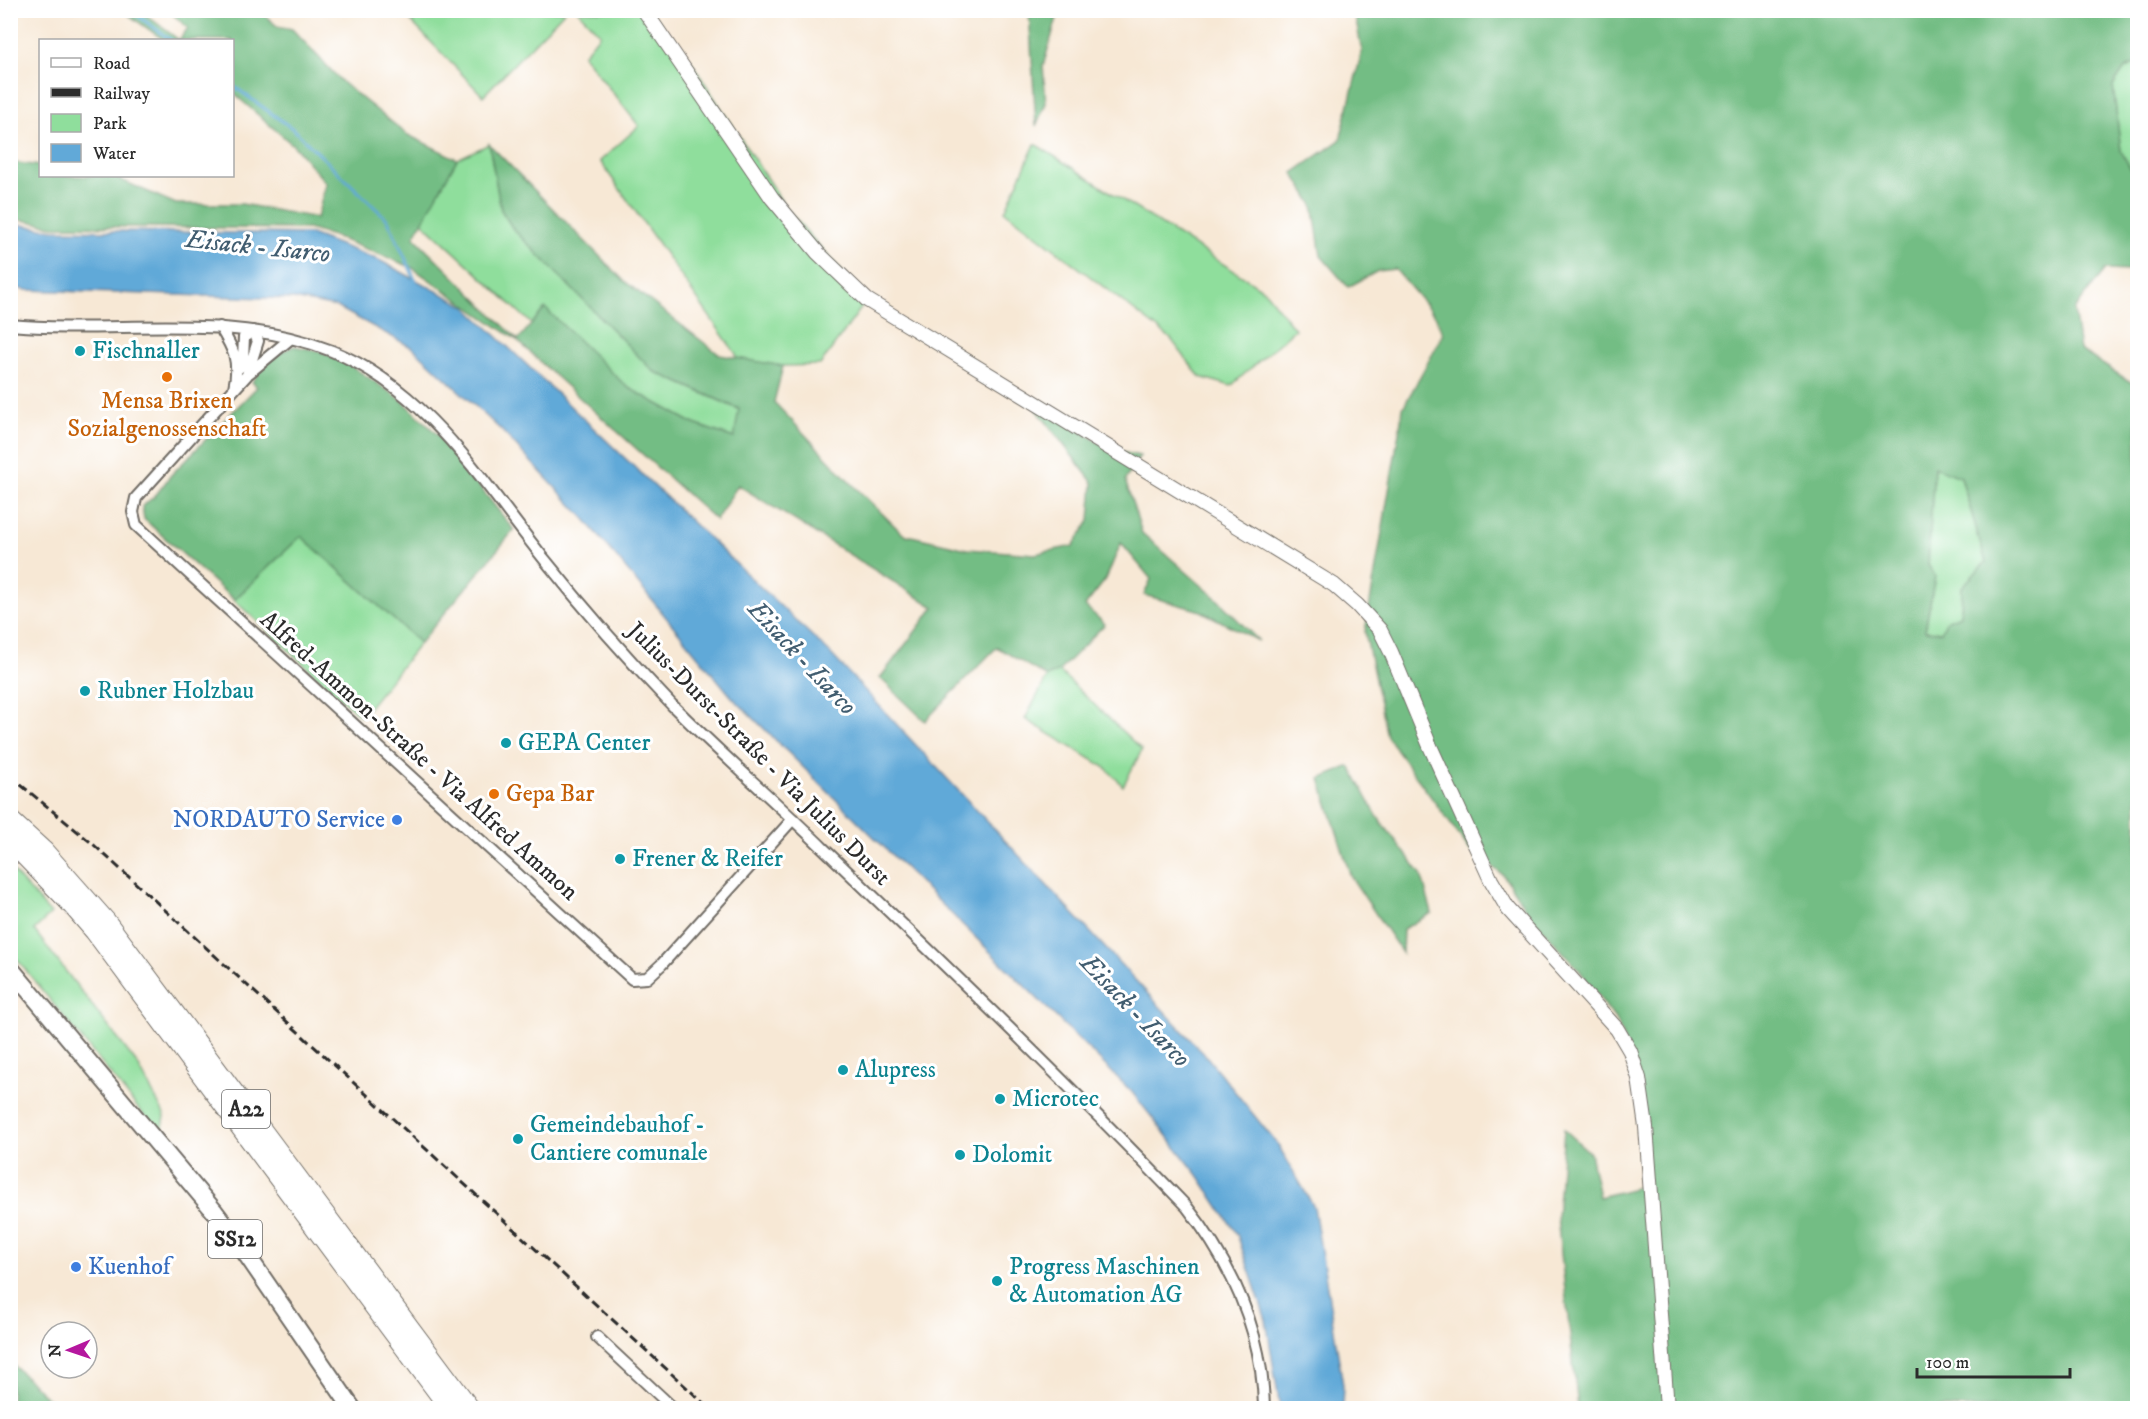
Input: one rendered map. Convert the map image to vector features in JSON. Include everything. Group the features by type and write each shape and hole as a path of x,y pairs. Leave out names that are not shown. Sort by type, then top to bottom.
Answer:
{"highway":[{"name":"A22","path":"10,821 44,852 106,922 469,1408"},
{"name":"A22","path":"10,840 68,900 94,931 450,1408"}],"main road":[{"name":"SS12","path":"10,968 215,1212 352,1408"}],"street":[{"path":"644,10 772,198 818,253 867,300 1334,585 1357,604 1380,630 1491,880 1508,909 1617,1029 1630,1051 1639,1078 1646,1127 1667,1408"},
{"name":"Julius-Durst-Straße - Via Julius Durst","path":"10,325 55,328 220,327 253,332 290,339 332,351 367,368 408,398 446,435 548,564 672,704 990,1008 1174,1194 1205,1231 1224,1260 1250,1320 1259,1359 1264,1408"},
{"name":"Alfred-Ammon-Straße - Via Alfred Ammon","path":"220,327 231,344 243,373"},
{"name":"Alfred-Ammon-Straße - Via Alfred Ammon","path":"253,332 244,337 243,373 234,389 136,498 133,512 136,525 632,979 647,978 793,819"},
{"path":"243,373 290,339"},
{"path":"597,1337 673,1408"}],"green space":[{"path":"123,11 141,11 178,39 163,39"},
{"path":"169,11 260,11 277,26 292,29 344,84 408,135 457,159 414,237 518,340 545,308 627,387 694,424 734,438 739,409 653,371 513,229 501,210 489,144 623,280 720,355 783,366 774,402 903,534 967,549 1035,554 1073,546 1090,520 1093,483 1027,397 1111,450 1140,456 1125,480 1142,533 1216,598 1259,641 1201,611 1144,595 1151,579 1121,543 1106,579 1085,606 1105,624 1059,671 1047,677 997,647 925,721 880,678 934,607 738,485 716,520 518,341 411,267 333,236 308,229 53,226 11,218 11,162 39,166 39,177 114,177 176,204 242,204 317,218 326,183 294,146 234,94 234,39 180,39 188,28"},
{"path":"401,11 565,11 483,96"},
{"path":"578,11 649,11 690,60 786,208 867,300 820,365 783,366 737,359 736,354 600,161 639,126 583,55 600,34"},
{"path":"1029,11 1059,11 1043,66 1046,103 1036,126"},
{"path":"1354,11 2137,11 2137,63 2125,68 2113,86 2121,151 2137,175 2137,268 2131,271 2105,270 2074,310 2080,350 2137,386 2137,1401 2107,1408 1578,1408 1557,1217 1564,1129 1590,1153 1599,1197 1647,1185 1637,1079 1618,1023 1580,971 1530,915 1503,875 1469,849 1387,737 1365,632 1403,408 1443,334 1436,317 1395,269 1378,271 1348,287 1321,256 1313,205 1293,173 1340,140 1362,51","holes":["1934,467 1961,477 1986,562 1962,587 1961,615 1947,620 1941,632 1925,630 1935,576 1928,565"]},
{"path":"2137,63 2137,175 2121,151 2113,86 2125,68"},
{"path":"489,144 501,210 653,371 740,410 734,438 694,424 627,387 545,309 532,324 421,221 457,159"},
{"path":"1035,144 1264,290 1295,329 1231,386 1200,377 1171,339 1005,211"},
{"path":"294,346 320,351 348,364 402,400 439,436 514,530 420,643 301,536 234,600 144,519 142,506 155,496 171,475 257,387 252,382 265,364 274,356"},
{"path":"1934,466 1961,477 1986,562 1962,587 1961,615 1947,620 1941,632 1925,630 1935,576 1928,565"},
{"path":"301,536 420,643 361,717 234,600"},
{"path":"1059,671 1142,750 1123,786 1106,768 1025,719 1047,677"},
{"path":"1350,766 1377,816 1421,874 1432,913 1403,929 1402,953 1351,877 1320,779"},
{"path":"10,868 51,914 34,930 138,1065 165,1116 162,1132 141,1112 11,952"},
{"path":"11,1363 58,1408 11,1408"}],"water":[{"name":"Eisack - Isarco","path":"10,223 53,230 311,234 379,260 465,306 830,653 1207,1057 1278,1145 1314,1207 1343,1385 1342,1408 1280,1408 1266,1320 1237,1234 1198,1175 1131,1091 731,696 584,518 501,430 413,348 337,307 294,299 26,290 11,287"}],"waterway":[{"path":"130,10 170,39"},
{"path":"234,86 293,129 388,220 417,284"}],"railway":[{"path":"10,776 94,845 709,1408"}],"place":[{"name":"Fischnaller","path":"80,351"},
{"name":"Mensa Brixen Sozialgenossenschaft","path":"167,377"},
{"name":"Rubner Holzbau","path":"85,691"},
{"name":"GEPA Center","path":"506,743"},
{"name":"Gepa Bar","path":"494,794"},
{"name":"NORDAUTO Service","path":"397,820"},
{"name":"Frener & Reifer","path":"620,859"},
{"name":"Alupress","path":"843,1070"},
{"name":"Microtec","path":"1000,1099"},
{"name":"Gemeindebauhof - Cantiere comunale","path":"518,1139"},
{"name":"Dolomit","path":"960,1155"},
{"name":"Kuenhof","path":"76,1267"},
{"name":"Progress Maschinen & Automation AG","path":"997,1281"}]}
